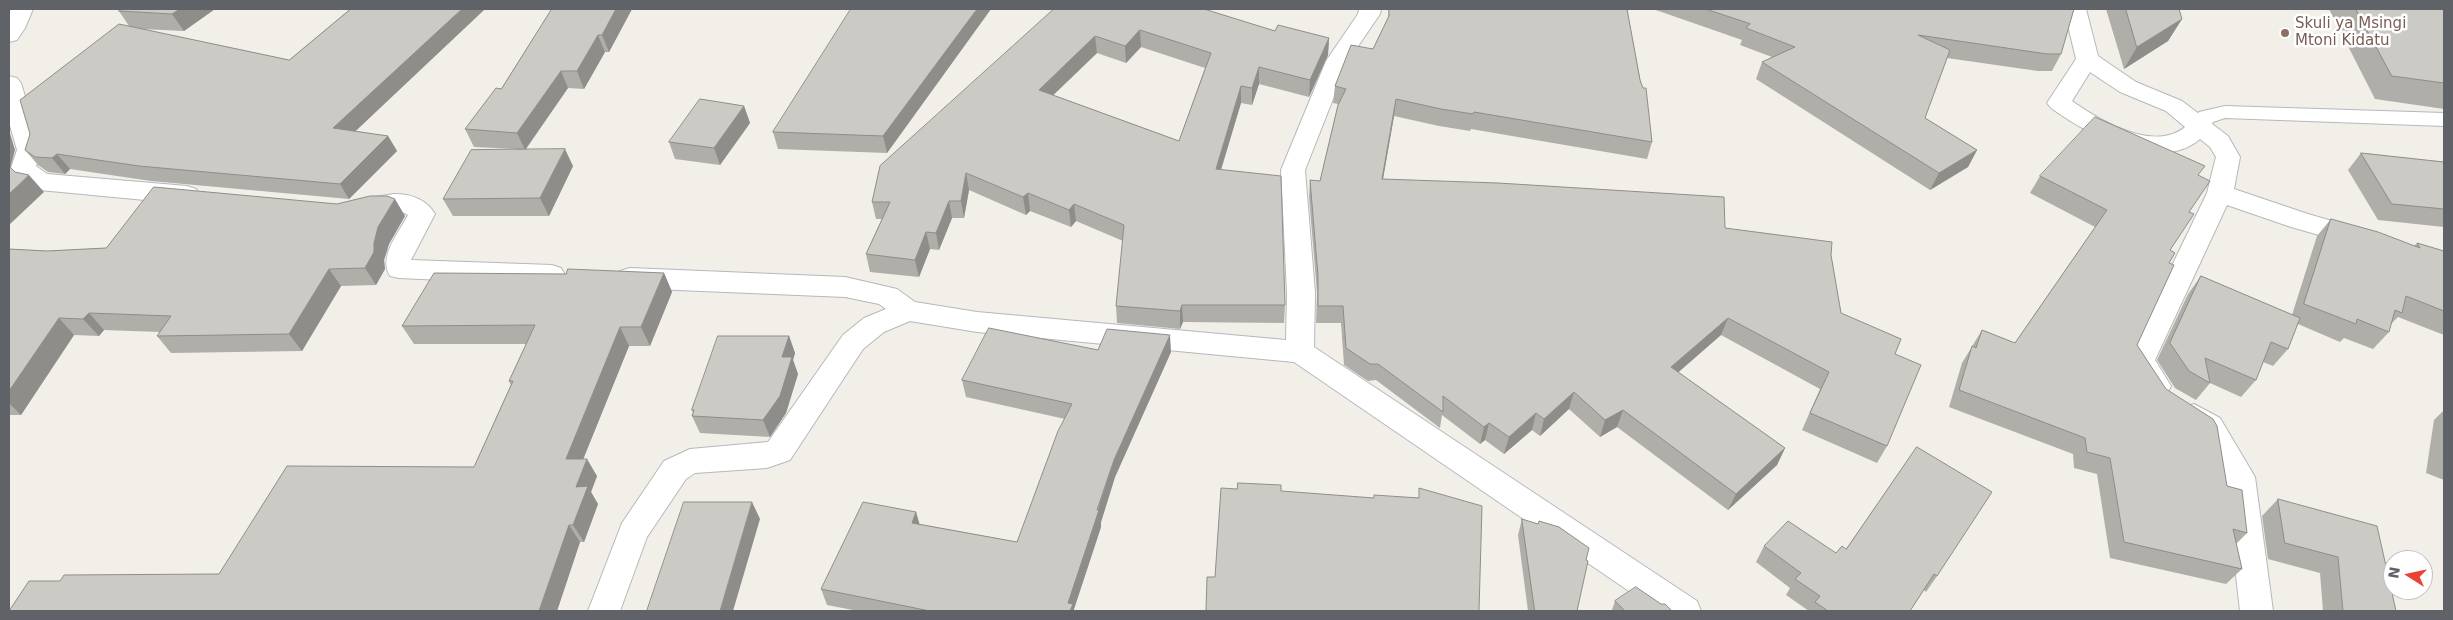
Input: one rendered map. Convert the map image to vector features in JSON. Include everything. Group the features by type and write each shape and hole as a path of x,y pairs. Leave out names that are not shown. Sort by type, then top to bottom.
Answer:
{"street":[{"path":"9,35 22,9"},
{"path":"1300,352 1301,293 1293,170 1337,60 1369,14 1370,9"},
{"path":"2075,9 2087,59 2128,87 2174,106 2219,142 2228,157 2220,193 2140,361 2164,396 2210,426 2240,477 2257,611"},
{"path":"2087,59 2059,103 2086,122 2119,138 2158,144 2182,140 2200,126"},
{"path":"9,84 29,150 23,168 40,182 209,197"},
{"path":"2220,193 2300,221 2384,244"},
{"path":"338,209 348,210 387,202 406,203 417,207 422,214 398,258 399,269 576,276"},
{"path":"606,277 845,287 887,296 908,312 977,322 1300,352 1685,611"},
{"path":"604,611 633,532 675,470 690,461 767,456 779,451 853,342 874,325 908,312"}],"lane":[{"path":"2200,126 2206,117 2225,112 2444,120"}],"building":[{"path":"122,9 180,9 172,14 119,11"},
{"path":"351,9 462,9 333,128 388,136 340,184 139,166 57,154 52,158 35,157 25,150 30,134 20,100 119,24 289,60"},
{"path":"552,9 616,9 602,35 598,35 577,71 561,71 517,133 465,129 496,88 501,89"},
{"path":"851,9 977,9 883,136 773,132"},
{"path":"1054,9 1204,9 1275,31 1278,25 1329,38 1310,80 1259,67 1252,88 1241,86 1216,169 1281,176 1285,305 1182,305 1180,311 1116,306 1124,225 1074,204 1069,210 1028,193 1023,197 966,173 961,201 949,201 936,233 926,232 915,260 866,254 890,202 872,202 880,166","holes":["1140,30 1211,53 1179,141 1039,90 1095,36 1125,46"]},
{"path":"1389,9 1627,9 1640,80 1643,88 1646,88 1652,142 1474,112 1473,114 1441,109 1396,99 1382,179 1498,183 1724,197 1725,228 1832,242 1831,255 1841,313 1901,339 1895,354 1921,365 1887,446 1810,413 1829,372 1728,318 1671,367 1785,448 1736,494 1623,410 1605,420 1574,392 1544,419 1536,413 1509,437 1489,423 1484,427 1443,396 1443,412 1378,364 1370,364 1346,348 1343,306 1318,306 1318,276 1310,180 1320,181 1338,105 1346,89 1335,86 1351,45 1373,49 1389,16"},
{"path":"1706,9 2074,9 2061,54 2047,54 1918,35 1950,50 1925,118 1977,150 1939,173 1762,62 1795,47 1746,28 1750,24"},
{"path":"2126,9 2179,9 2182,19 2137,47"},
{"path":"2356,9 2444,9 2444,83 2392,76"},
{"path":"700,99 744,106 714,148 669,142"},
{"path":"2095,117 2205,166 2198,175 2210,181 2189,212 2194,214 2170,250 2175,253 2169,263 2174,265 2137,345 2166,389 2213,419 2217,426 2227,486 2242,490 2247,533 2233,529 2242,569 2124,542 2110,458 2087,452 2085,438 1959,390 1972,346 1976,348 1982,330 2015,343 2107,210 2040,176"},
{"path":"565,149 540,198 443,199 471,150"},
{"path":"2361,153 2444,162 2444,209 2392,204"},
{"path":"9,166 15,172 29,175 9,194"},
{"path":"154,187 337,204 370,196 387,196 395,199 378,227 374,252 365,268 329,269 289,334 157,336 171,316 89,313 83,319 59,318 9,391 9,249 47,251 106,248"},
{"path":"2331,219 2378,232 2420,248 2417,243 2444,251 2444,311 2406,296 2402,313 2395,310 2389,332 2357,319 2356,324 2304,304"},
{"path":"568,269 664,273 641,327 620,327 566,459 587,459 576,487 588,486 573,525 569,525 539,611 9,611 29,581 60,581 64,575 219,574 287,466 474,467 513,381 509,381 535,325 402,326 434,273 566,274"},
{"path":"2201,276 2300,318 2288,349 2271,342 2256,380 2205,358 2210,383 2189,371 2170,343"},
{"path":"989,328 1098,350 1107,329 1170,335 1114,460 1068,603 1073,604 1070,611 930,611 821,589 863,502 916,512 912,523 1017,542 1058,431 1072,404 962,380"},
{"path":"718,336 789,336 782,357 792,357 780,396 763,420 692,416 694,410 692,410"},
{"path":"1917,447 1992,492 1937,576 1934,574 1910,611 1828,611 1815,602 1820,596 1795,579 1801,573 1764,546 1788,521 1836,553 1842,546 1846,549"},
{"path":"1238,483 1281,485 1281,491 1374,498 1374,495 1419,498 1419,488 1482,506 1479,611 1206,611 1207,577 1215,577 1221,488 1237,489"},
{"path":"2278,499 2377,526 2383,553 2383,600 2394,600 2396,611 2343,611 2338,557 2285,543"},
{"path":"684,502 752,502 720,611 647,611"},
{"path":"1522,519 1538,524 1539,521 1559,527 1589,548 1577,611 1535,611"},
{"path":"1636,587 1661,604 1665,604 1672,611 1625,611 1615,601"}],"place":[{"name":"Skuli ya Msingi Mtoni Kidatu","path":"2285,33"}]}
